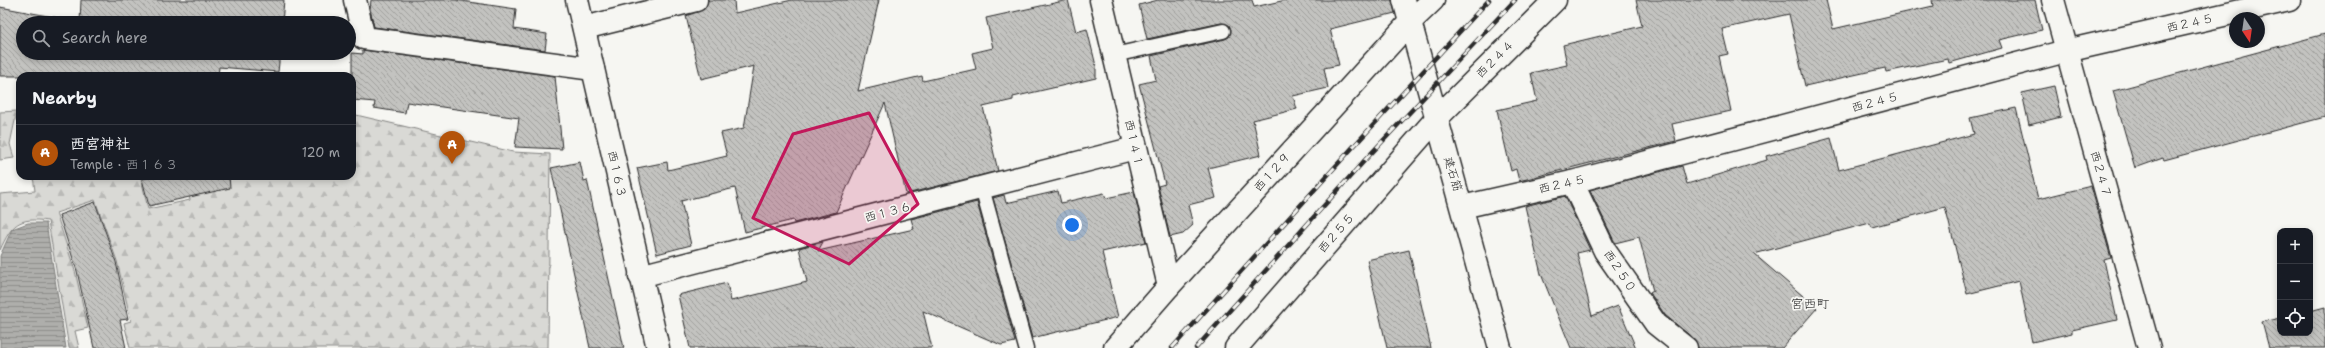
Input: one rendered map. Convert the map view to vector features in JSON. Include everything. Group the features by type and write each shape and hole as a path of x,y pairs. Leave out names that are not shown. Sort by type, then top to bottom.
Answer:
{"street":[{"path":"355,0 364,38 593,69"},
{"name":"西１６３","path":"577,0 640,276 658,348"},
{"path":"584,28 696,0"},
{"name":"西１４１","path":"1101,0 1169,286"},
{"name":"建石筋","path":"1404,0 1500,348"},
{"name":"西１２９","path":"1115,348 1169,286 1410,22 1433,0"},
{"name":"西２４４","path":"1436,119 1554,0"},
{"name":"西２４７","path":"2053,0 2066,52 2149,348"},
{"name":"西２４５","path":"1462,206 1572,182 2066,52 2289,0"},
{"name":"西２５５","path":"1236,348 1436,119"},
{"name":"西１３６","path":"640,276 1135,148"},
{"name":"西２５０","path":"1572,182 1605,251 1656,324 1686,348"}],"lane":[{"path":"1114,55 1223,31"},
{"path":"982,188 1026,348"}],"highlighted area":[{"path":"869,113 918,204 849,264 753,218 793,134"}],"green space":[{"path":"16,111 10,144 14,158 0,160 0,112"},
{"path":"356,115 513,152 550,154 548,348 130,348 124,323 131,321 117,261 95,200 56,213 75,271 88,328 75,331 79,348 69,348 48,221 30,220 17,224 8,234 0,250 0,194 35,191 34,180 141,180 148,209 190,200 186,180 356,180"}],"shaded area":[{"path":"28,223 46,223 66,348 0,348 0,256 12,229"}],"building":[{"path":"81,0 284,0 283,16 80,16"},
{"path":"371,0 455,0 516,9 514,29 547,34 545,50 374,27 370,9"},
{"path":"708,0 734,0 735,13 792,0 879,0 858,91 922,76 923,81 976,69 972,53 993,48 986,18 1068,0 1076,32 1087,29 1096,66 1096,78 1013,97 1013,100 983,107 998,171 906,194 885,103 836,212 794,223 793,220 745,232 735,188 681,201 691,245 657,254 637,168 667,162 668,170 727,156 721,133 744,128 754,66 701,79 686,16 704,9"},
{"path":"1158,0 1252,0 1254,7 1286,0 1392,0 1395,13 1330,29 1339,65 1324,68 1328,88 1293,96 1297,109 1253,120 1261,155 1208,168 1216,198 1188,205 1193,225 1183,234 1170,237 1158,186 1165,184 1139,84 1156,80 1151,56 1225,39 1229,37 1231,30 1229,25 1221,23 1147,39 1139,5"},
{"path":"1636,0 1826,0 1833,29 1933,6 1932,0 2035,0 2042,30 1999,40 2002,48 1949,63 1948,59 1886,72 1885,68 1805,86 1789,14 1722,29 1728,54 1719,56 1731,111 1672,124 1676,141 1519,181 1516,169 1511,171 1497,110 1537,101 1531,73 1567,65 1563,45 1642,26"},
{"path":"0,7 48,16 16,16 16,60 279,60 278,72 219,67 218,72 16,72 16,76 0,76"},
{"path":"2325,34 2325,117 2164,160 2163,158 2135,168 2113,91"},
{"path":"363,50 555,76 562,149 515,147 519,118 407,102 405,113 374,108 375,102 356,100 356,72 352,72 352,60 356,60 356,53 363,54"},
{"path":"2054,86 2061,117 2029,125 2022,93"},
{"path":"2016,108 2038,199 2091,186 2111,258 2104,260 2117,320 2072,330 2072,333 2032,342 2019,281 1967,294 1945,207 1872,227 1870,223 1754,254 1817,308 1782,348 1698,348 1694,339 1665,315 1650,293 1653,291 1639,237 1615,243 1590,190 1682,166 1687,184 1767,160 1766,156 1831,138 1839,170 1974,134 1970,118"},
{"path":"580,162 584,181 587,180 624,348 590,348 551,168"},
{"path":"142,180 229,180 230,188 149,206"},
{"path":"1058,191 1061,203 1104,193 1106,198 1134,192 1146,242 1102,252 1118,317 1032,338 993,198 1004,195 1006,203"},
{"path":"1565,196 1590,250 1577,253 1592,316 1618,306 1636,348 1571,348 1541,274 1525,206"},
{"path":"95,202 116,262 128,319 120,320 126,348 94,348 77,271 59,215"},
{"path":"977,202 1015,342 1001,345 923,311 932,348 690,348 678,295 727,283 731,301 807,282 799,248 823,242 818,251 914,229 911,219"},
{"path":"1409,250 1431,348 1387,348 1367,260"},
{"path":"2325,307 2325,348 2269,348 2262,322 2277,319 2277,336 2313,336 2313,310"}],"railway":[{"path":"1172,348 1353,147 1489,0"},
{"path":"1196,348 1365,160 1515,0"}],"place":[{"name":"西宮神社","path":"452,164"}],"district":[{"name":"宮西町","path":"1810,303"}]}
